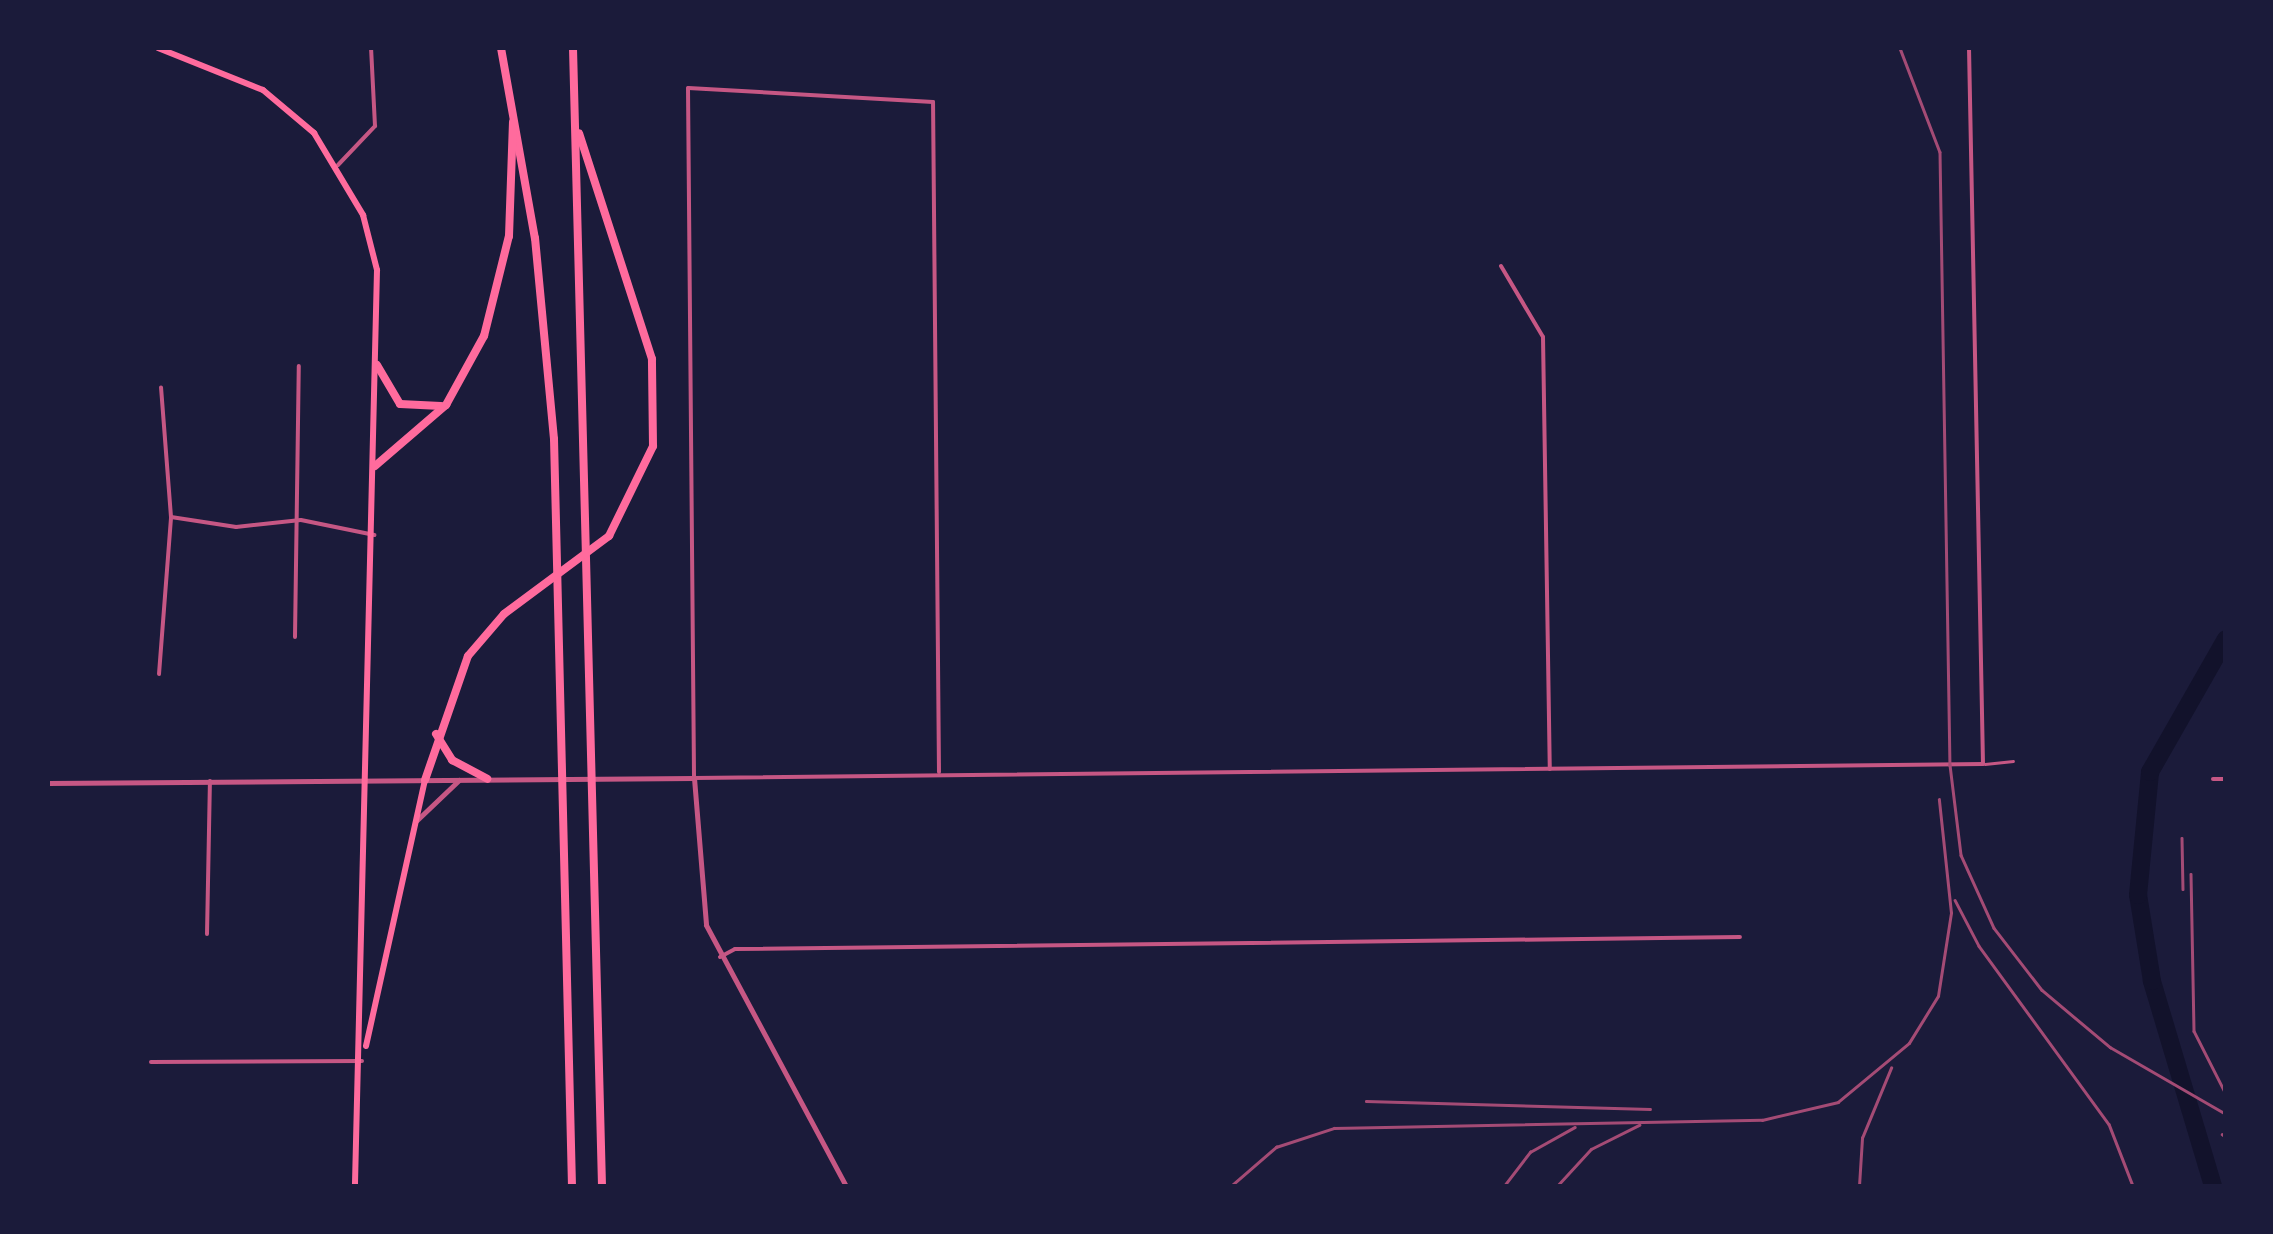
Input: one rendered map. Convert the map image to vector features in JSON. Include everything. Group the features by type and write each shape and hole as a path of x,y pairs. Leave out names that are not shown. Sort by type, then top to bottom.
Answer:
{"highway":[{"path":"502,48 546,336 557,550 572,1186"},
{"path":"572,48 602,1186"},
{"path":"376,466 446,405 474,361 504,270 514,108"},
{"path":"425,780 436,734 478,642 609,536 653,446 652,359 604,232 574,113"},
{"path":"377,364 406,407 446,405"},
{"path":"436,734 452,760 487,778"}],"main road":[{"path":"158,48 264,90 338,165 375,259 376,466 362,1062 355,1186"},
{"path":"362,1062 425,780"}],"street":[{"path":"338,165 375,126 372,48"},
{"path":"48,783 1983,764 1969,48"},
{"path":"846,1186 720,957 699,896 694,778 688,88 933,102 939,772"},
{"path":"1501,266 1543,336 1550,769"},
{"path":"295,637 301,520 299,366"},
{"path":"159,674 171,517 161,387"},
{"path":"171,517 236,526 301,520 374,535"},
{"path":"415,824 462,779"},
{"path":"2213,779 2226,779"},
{"path":"207,934 210,782"},
{"path":"720,957 735,949 1740,936"},
{"path":"150,1062 362,1062"},
{"path":"150,1186 160,1186"},
{"path":"170,1186 239,1186"}],"lane":[{"path":"1983,764 2013,761"}],"waterway":[{"path":"2213,1186 2152,981 2138,895 2150,772 2226,639"}],"railway":[{"path":"1900,48 1940,152 1950,765 1961,855 1994,928 2042,990 2110,1047 2226,1114"},
{"path":"1231,1186 1276,1147 1334,1128 1762,1120 1838,1102 1909,1043 1938,996 1951,913 1939,800"},
{"path":"2182,838 2183,889"},
{"path":"2191,874 2194,1031 2226,1094"},
{"path":"1955,900 1979,946 2109,1124 2133,1186"},
{"path":"1859,1186 1862,1138 1891,1068"},
{"path":"1366,1101 1650,1109"},
{"path":"1557,1186 1591,1149 1639,1125"},
{"path":"1504,1186 1530,1152 1575,1127"},
{"path":"2222,1134 2226,1137"}]}
